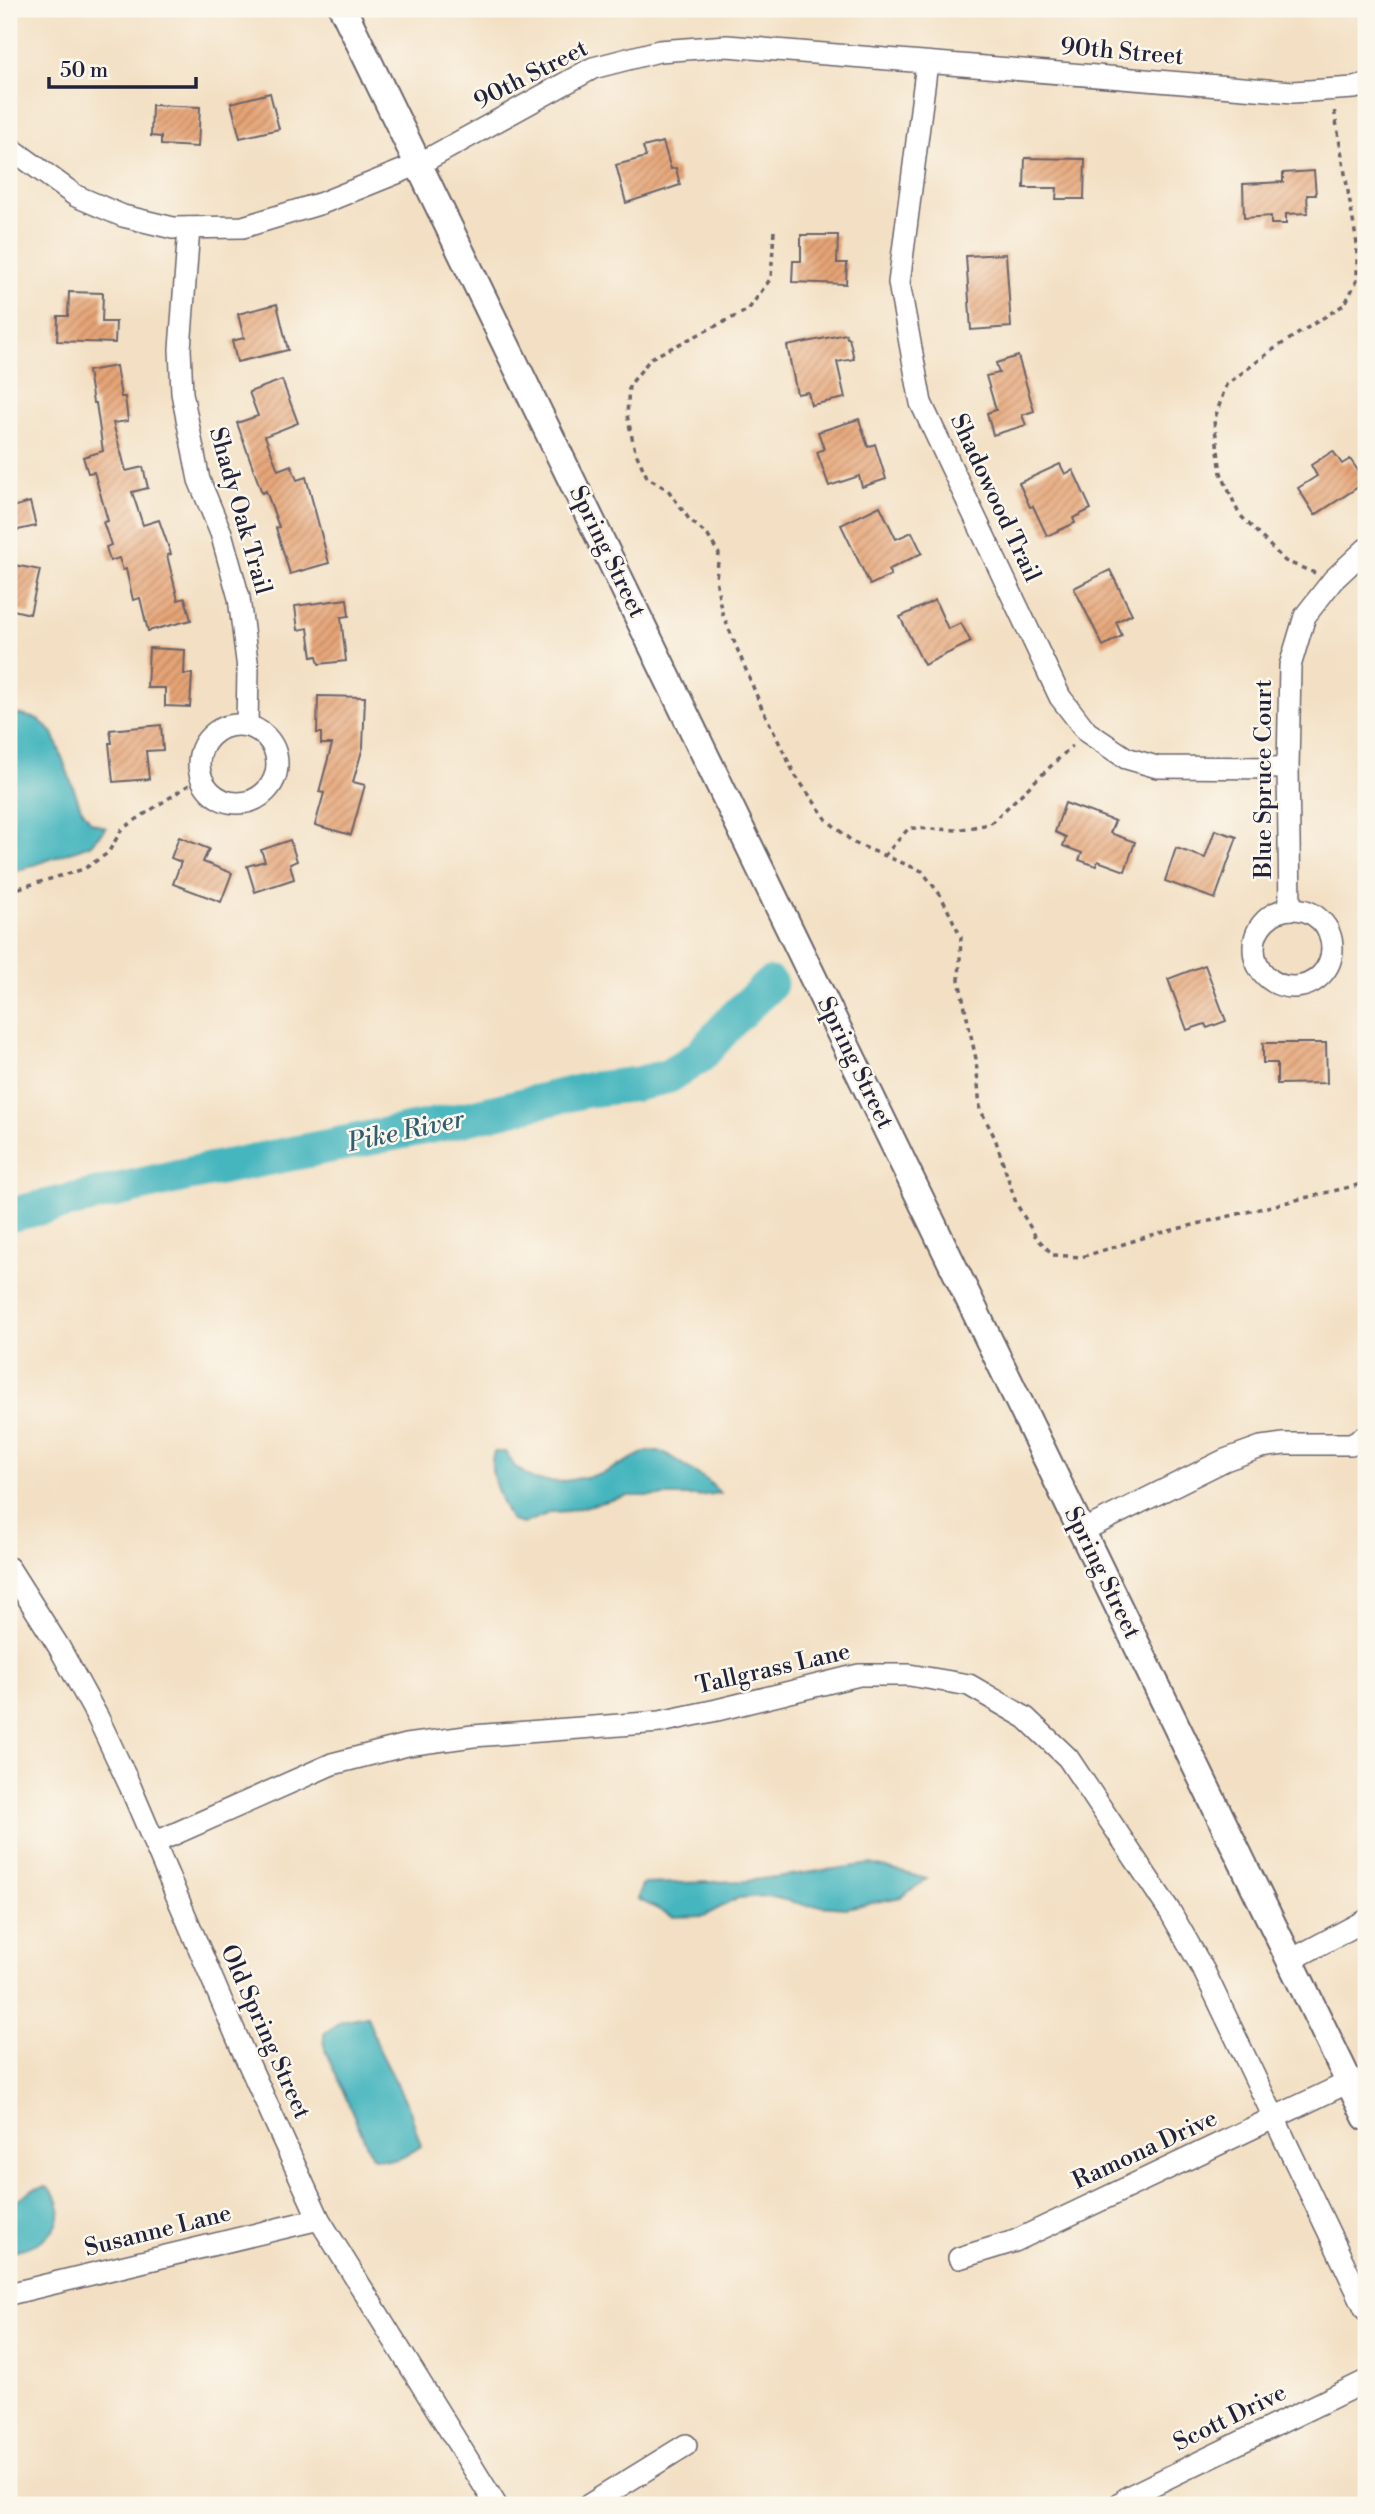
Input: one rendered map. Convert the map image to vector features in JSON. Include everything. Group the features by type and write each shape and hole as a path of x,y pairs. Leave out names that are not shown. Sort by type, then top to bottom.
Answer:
{"main road":[{"name":"Spring Street","path":"343,9 1349,2082 1365,2109"}],"street":[{"name":"90th Street","path":"9,147 76,196 123,216 173,228 243,227 322,203 419,164 593,68 659,51 727,46 1293,92 1366,85"},
{"name":"Shadowood Trail","path":"928,63 899,283 920,403 1060,697 1087,732 1126,758 1157,767 1288,768"},
{"name":"Shady Oak Trail","path":"188,228 180,349 182,393 200,481 221,533 239,598 248,669 247,725"},
{"name":"Blue Spruce Court","path":"1290,909 1290,666 1306,616 1333,580 1366,549"},
{"path":"247,725 269,740 276,752 274,779 267,790 256,799 230,803 217,798 207,789 201,777 198,765 200,753 213,733 223,727 247,725"},
{"path":"1082,1531 1225,1460 1261,1447 1284,1444 1351,1444 1366,1436"},
{"name":"Old Spring Street","path":"9,1568 59,1647 98,1718 319,2219 496,2505"},
{"name":"Tallgrass Lane","path":"154,1843 332,1765 407,1745 472,1735 660,1722 859,1675 909,1675 969,1685 1026,1718 1068,1758 1178,1924 1204,1971 1366,2309"},
{"path":"1291,1961 1366,1920"},
{"name":"Ramona Drive","path":"959,2258 1014,2241 1349,2082"},
{"name":"Susanne Lane","path":"9,2294 319,2219"},
{"name":"Scott Drive","path":"1118,2505 1128,2497 1366,2381"},
{"path":"589,2505 686,2445"}],"path":[{"path":"1331,90 1357,244 1357,281 1345,304 1274,349 1226,385 1214,421 1221,473 1239,514 1285,561 1333,580"},
{"path":"774,231 771,278 748,310 651,358 629,386 627,415 635,451 647,477 668,490 689,519 708,536 719,554 716,578 721,611 761,706 795,775 827,820 854,843 922,870 941,896 961,937 959,980 976,1059 980,1109 995,1138 1016,1203 1036,1237 1054,1255 1082,1257 1153,1235 1366,1183"},
{"path":"884,856 909,828 957,830 990,824 1087,732"},
{"path":"9,891 84,869 108,853 122,829 201,777"}],"water":[{"path":"17,714 38,719 53,733 81,808 91,822 106,828 90,845 9,874 9,717"},
{"path":"647,1451 665,1453 708,1481 720,1493 697,1496 627,1496 568,1511 551,1512 523,1524 511,1521 493,1477 494,1452 506,1452 514,1466 534,1480 559,1482 602,1474"},
{"path":"871,1864 927,1879 901,1897 846,1908 806,1905 768,1896 738,1898 704,1916 673,1917 638,1899 642,1884 746,1881"},
{"path":"367,2016 379,2049 409,2108 421,2146 398,2159 372,2157 325,2050 324,2034 341,2021"},
{"path":"46,2187 59,2205 55,2226 51,2233 37,2243 9,2252 9,2206 33,2189"}],"building":[{"path":"270,93 279,129 240,138 231,103"},
{"path":"152,105 200,107 198,147 161,145 161,137 151,136"},
{"path":"663,142 671,169 676,168 680,185 626,203 616,165 646,157 643,147"},
{"path":"1025,158 1085,159 1084,199 1056,199 1057,188 1024,188"},
{"path":"1314,171 1316,195 1307,195 1308,213 1286,214 1286,224 1271,224 1271,216 1244,218 1243,184 1283,182 1283,173"},
{"path":"801,235 838,235 837,263 847,263 846,284 792,282 793,261 801,261"},
{"path":"1006,254 1011,327 971,330 966,256"},
{"path":"69,292 103,293 102,322 116,322 115,343 57,341 58,316 68,316"},
{"path":"277,304 288,350 237,362 232,341 244,338 238,314"},
{"path":"846,334 854,359 837,362 845,398 811,405 808,392 797,394 787,346"},
{"path":"1018,356 1034,411 1022,415 1026,425 993,435 987,413 996,410 986,376 999,373 996,363"},
{"path":"116,366 121,397 125,397 128,421 113,423 126,471 143,467 148,488 132,492 143,525 159,520 171,554 167,555 178,600 185,598 191,620 148,631 140,598 133,600 126,569 123,570 119,558 110,561 106,547 111,545 103,522 108,521 94,472 88,473 83,457 103,451 88,371"},
{"path":"282,380 298,423 265,436 278,470 291,465 297,480 306,477 329,563 290,574 276,528 279,527 266,491 262,493 237,423 258,416 249,392"},
{"path":"859,419 868,447 875,444 886,479 862,487 859,476 829,486 817,452 824,449 818,432"},
{"path":"1333,451 1342,464 1350,459 1366,482 1315,515 1298,488 1317,476 1311,465"},
{"path":"1060,464 1065,474 1073,470 1091,509 1073,518 1075,523 1047,536 1019,483"},
{"path":"30,502 36,526 9,532 9,508"},
{"path":"880,506 896,539 912,532 922,553 888,570 891,575 870,585 841,525"},
{"path":"9,564 40,570 30,614 9,609"},
{"path":"1110,570 1132,614 1116,622 1122,636 1103,646 1074,588"},
{"path":"347,599 349,616 341,617 346,661 319,664 317,656 312,657 308,628 298,630 295,606"},
{"path":"935,600 948,629 961,623 971,642 924,665 900,617"},
{"path":"149,648 185,650 184,674 192,674 190,707 165,706 165,688 147,688"},
{"path":"318,696 365,697 363,747 353,782 365,785 351,835 315,825 324,793 319,792 332,744 321,744 321,733 317,733"},
{"path":"161,725 163,750 146,751 149,779 113,782 110,730"},
{"path":"1065,803 1115,821 1110,833 1135,842 1125,871 1098,861 1096,866 1079,860 1082,853 1063,846 1066,837 1055,832"},
{"path":"1215,830 1237,837 1215,899 1165,881 1176,848 1205,858"},
{"path":"179,837 209,849 203,862 232,873 221,902 173,884 181,862 171,858"},
{"path":"290,840 297,861 290,864 294,879 255,892 247,866 265,861 261,850"},
{"path":"1205,965 1226,1021 1207,1028 1205,1024 1187,1030 1168,979"},
{"path":"1263,1043 1326,1043 1327,1083 1277,1084 1277,1063 1263,1063"}],"waterway":[{"name":"Pike River","path":"9,1215 189,1174 451,1122 587,1090 637,1084 669,1076 700,1056 770,984"}]}
